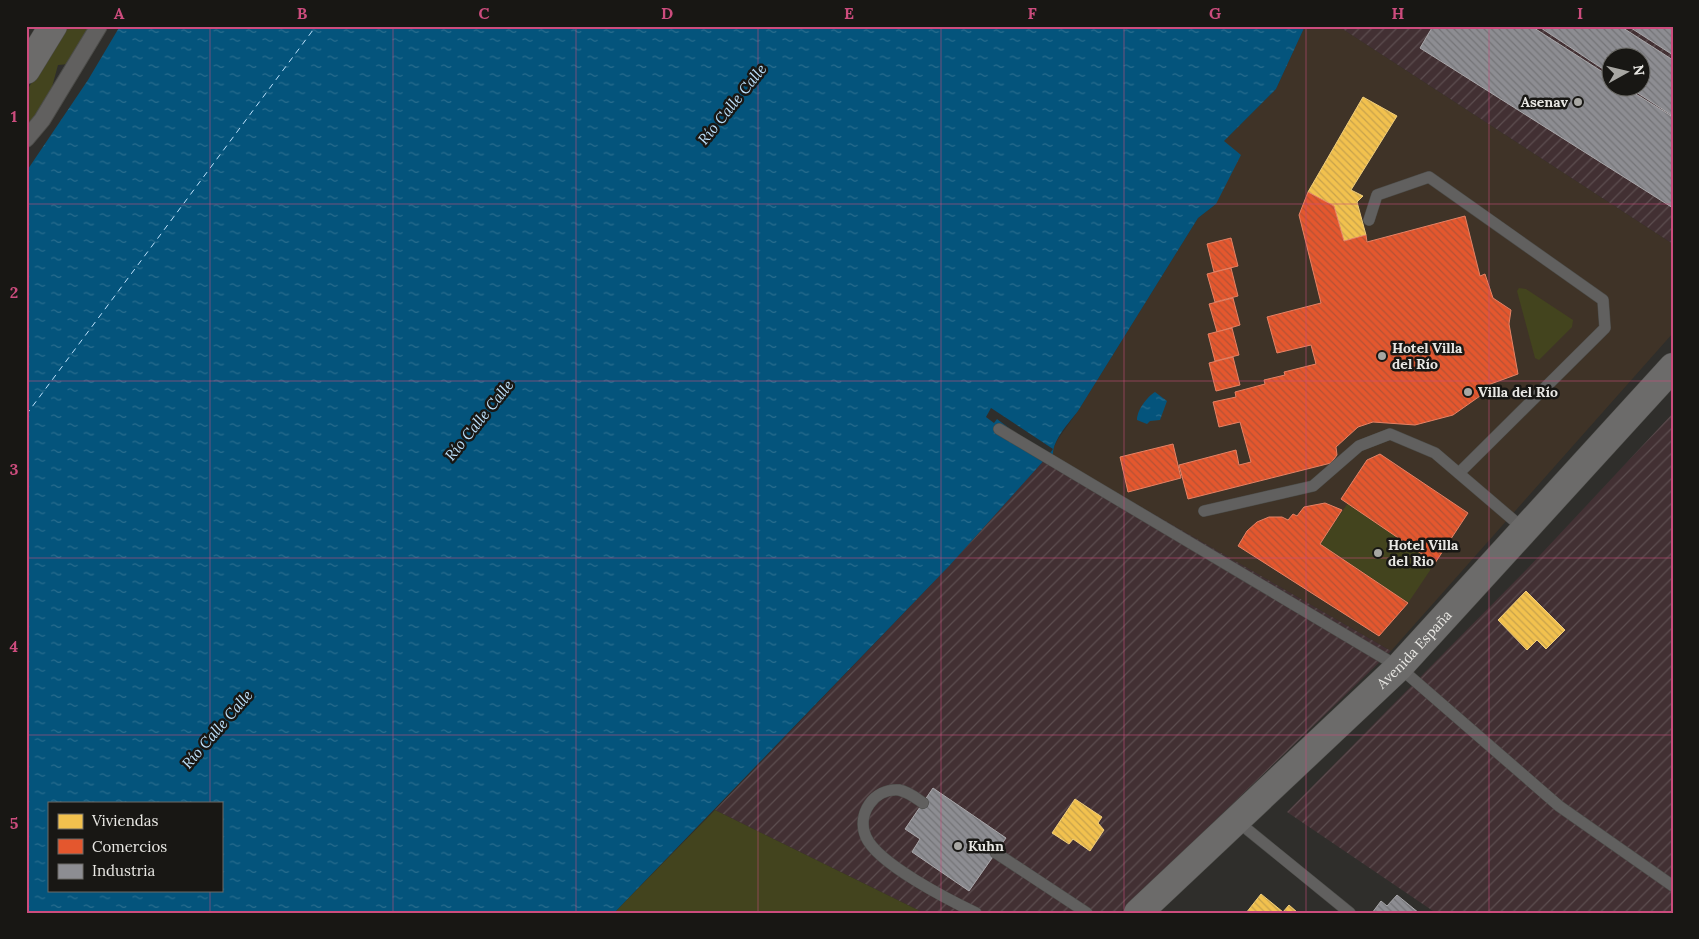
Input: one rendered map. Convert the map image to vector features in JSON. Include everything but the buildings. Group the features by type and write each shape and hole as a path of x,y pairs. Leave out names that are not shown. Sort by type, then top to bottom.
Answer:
{"main road":[{"path":"26,70 53,26"},
{"name":"Avenida España","path":"1138,913 1399,667 1673,367"}],"street":[{"path":"26,139 42,120 99,26"}],"lane":[{"path":"1369,220 1377,195 1429,177 1603,300 1605,328 1459,473"},
{"path":"999,429 1399,667 1559,806 1673,886"},
{"path":"1204,511 1313,486 1359,446 1390,434 1435,453 1525,530"},
{"path":"923,803 900,790 880,794 872,800 863,818 866,838 872,846 913,878 976,913"},
{"path":"1237,821 1350,913"},
{"path":"996,853 1087,913"}],"shaded area":[{"path":"66,26 91,26 69,64 58,65 49,98 26,129 26,92"},
{"name":"Hotel Villa del Río","path":"1305,26 1338,26 1673,244 1673,333 1391,651 1053,456 1053,449 1058,439 1078,411 1198,218 1216,204 1224,141 1276,89"},
{"name":"Asenav","path":"1338,26 1673,26 1673,244"},
{"path":"1519,288 1526,289 1573,320 1572,327 1539,360 1535,358 1517,291"},
{"path":"1673,413 1673,913 1436,913 1287,812 1527,569"},
{"path":"1053,456 1391,651 1119,913 924,913 715,810 950,565 1047,457"},
{"name":"Hotel Villa del Rio","path":"1348,503 1435,563 1408,603 1320,544"},
{"path":"715,810 924,913 614,913"}],"water":[{"name":"Río Calle Calle","path":"120,26 1305,26 1276,89 1224,141 1241,155 1216,204 1198,218 1078,411 1058,438 1053,450 1053,456 1047,457 950,565 614,913 26,913 26,172 88,80"},
{"path":"1155,392 1167,401 1160,420 1150,421 1147,424 1137,420 1143,404"}],"pier":[{"path":"991,408 1053,449 1047,457 997,419 994,423 986,417"}],"ferry route":[{"path":"26,415 316,26"}],"place":[{"name":"Asenav","path":"1578,102"},
{"name":"Hotel Villa del Río","path":"1382,356"},
{"name":"Villa del Río","path":"1468,392"},
{"name":"Hotel Villa del Rio","path":"1378,553"},
{"name":"Kuhn","path":"958,846"}]}
